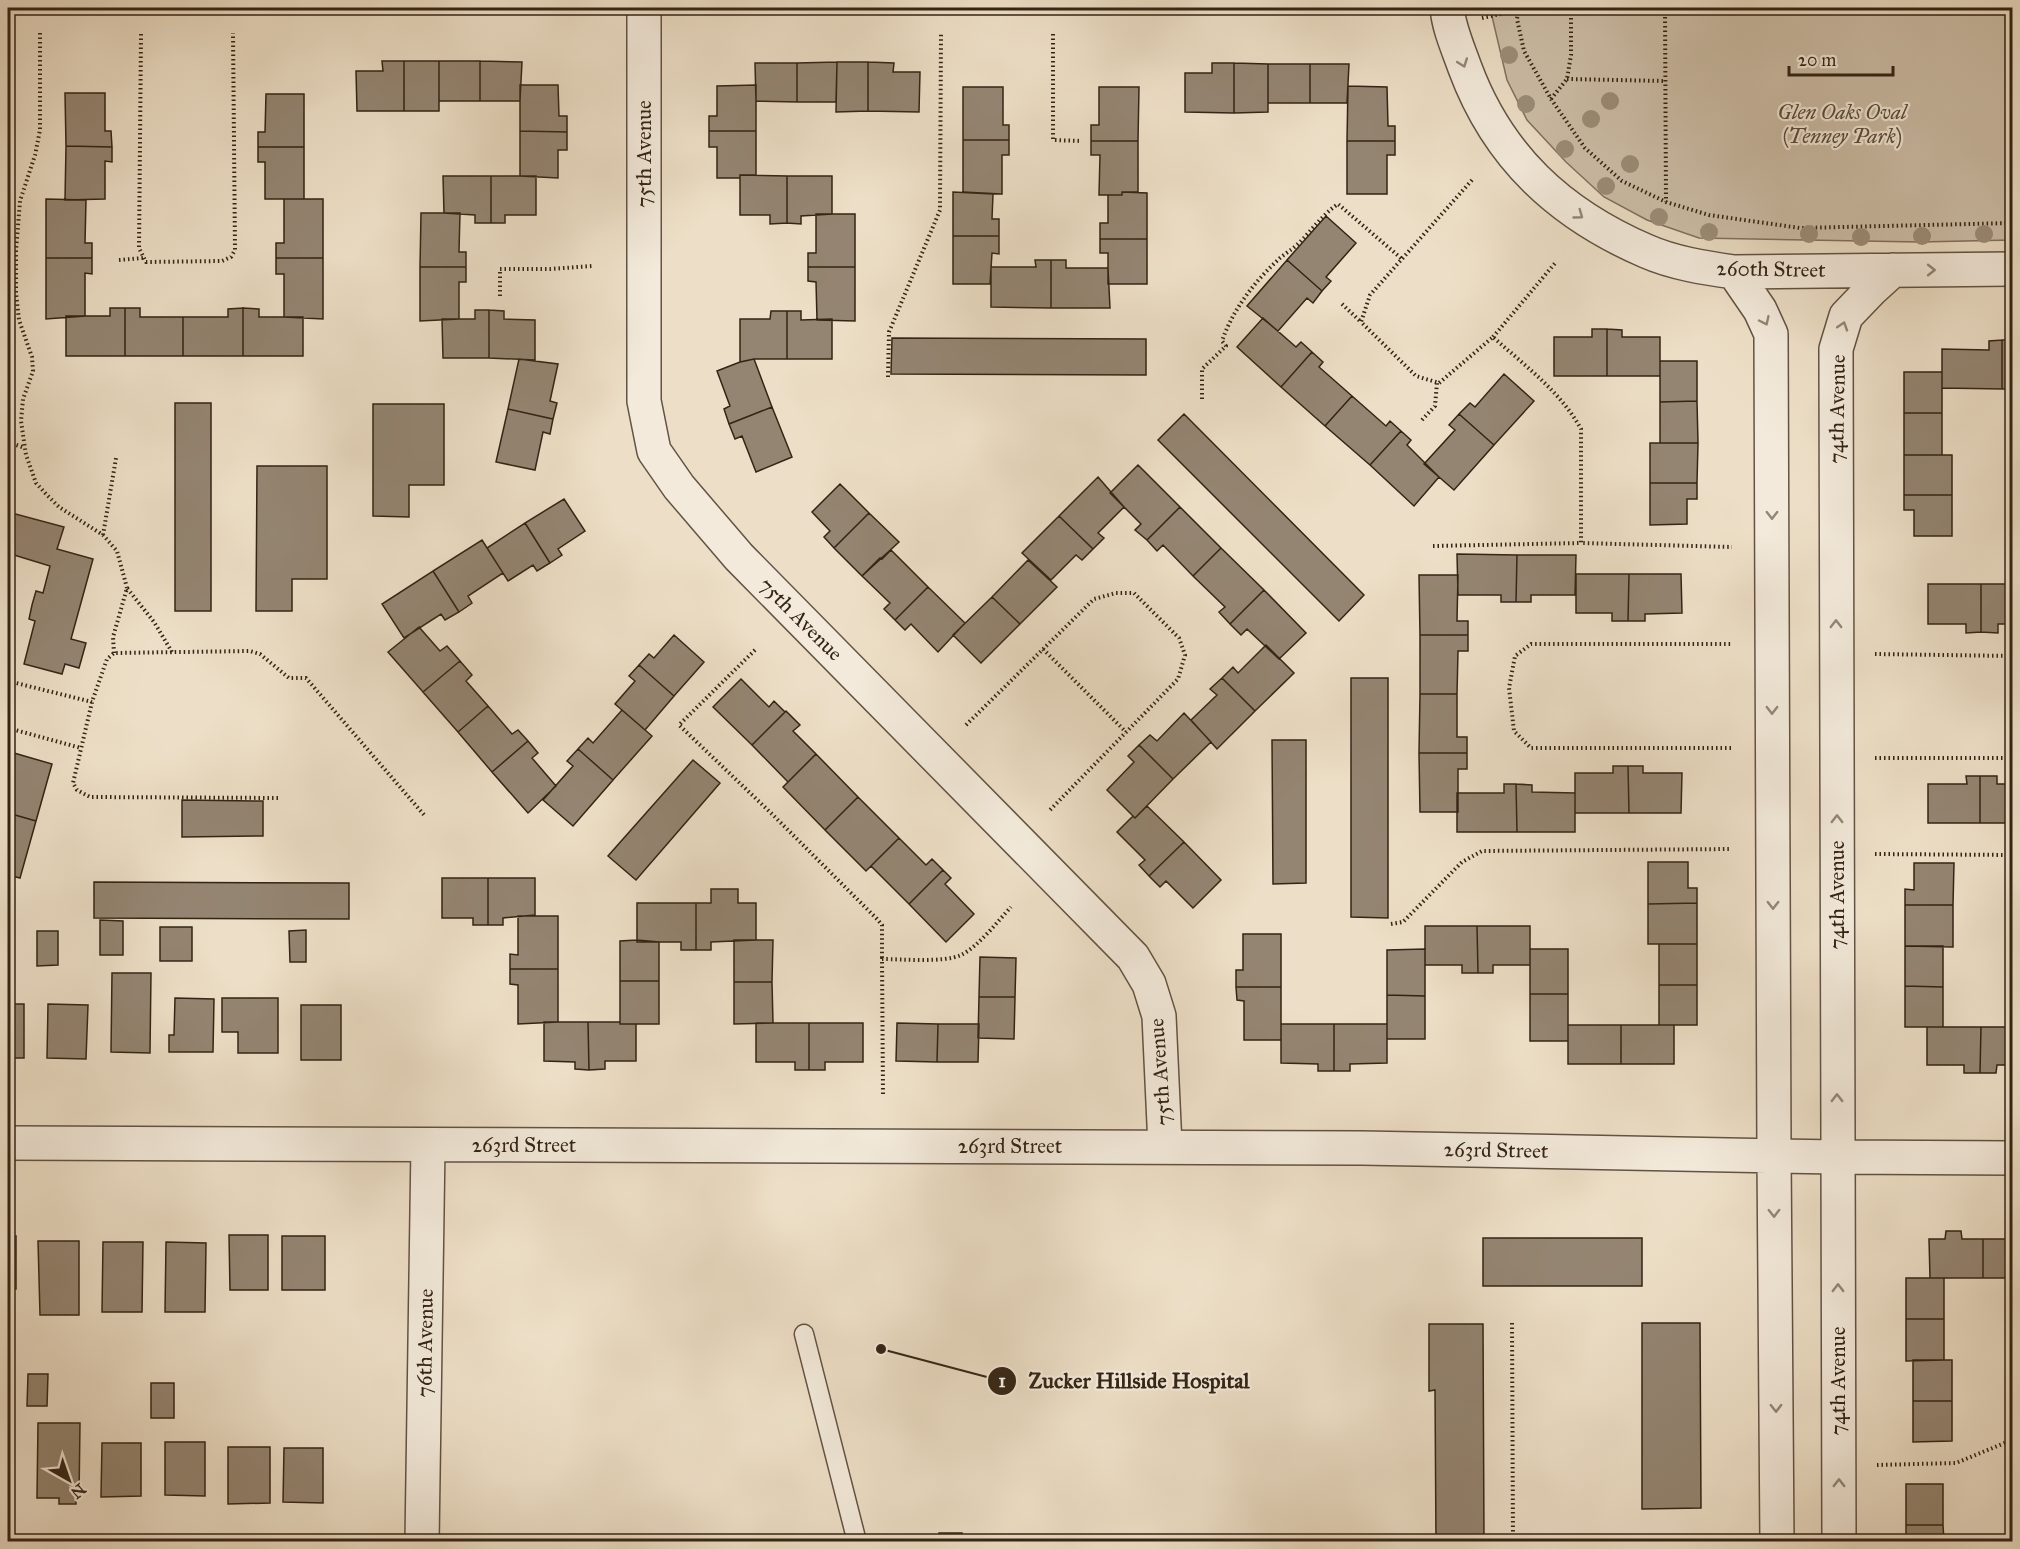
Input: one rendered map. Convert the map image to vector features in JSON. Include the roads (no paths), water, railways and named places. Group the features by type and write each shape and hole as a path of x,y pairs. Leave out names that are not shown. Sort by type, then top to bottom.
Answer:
{"street":[{"name":"75th Avenue","path":"644,8 644,401 654,451 679,487 740,557 1133,957 1149,984 1159,1016 1165,1146"},
{"name":"260th Street","path":"1447,8 1449,25 1477,100 1494,129 1522,165 1562,203 1590,223 1647,252 1703,267 1734,272 2013,269"},
{"name":"74th Avenue","path":"1839,1542 1836,349 1846,316 1893,270"},
{"path":"1734,272 1760,310 1771,334 1777,1542"},
{"name":"263rd Street","path":"8,1143 1165,1146 2013,1158"},
{"name":"76th Avenue","path":"422,1542 428,1145"}],"lane":[{"path":"804,1334 857,1542"}],"place":[{"name":"Zucker Hillside Hospital","path":"881,1349"}],"park label":[{"name":"Glen Oaks Oval (Tenney Park)","path":"1842,124"}]}
